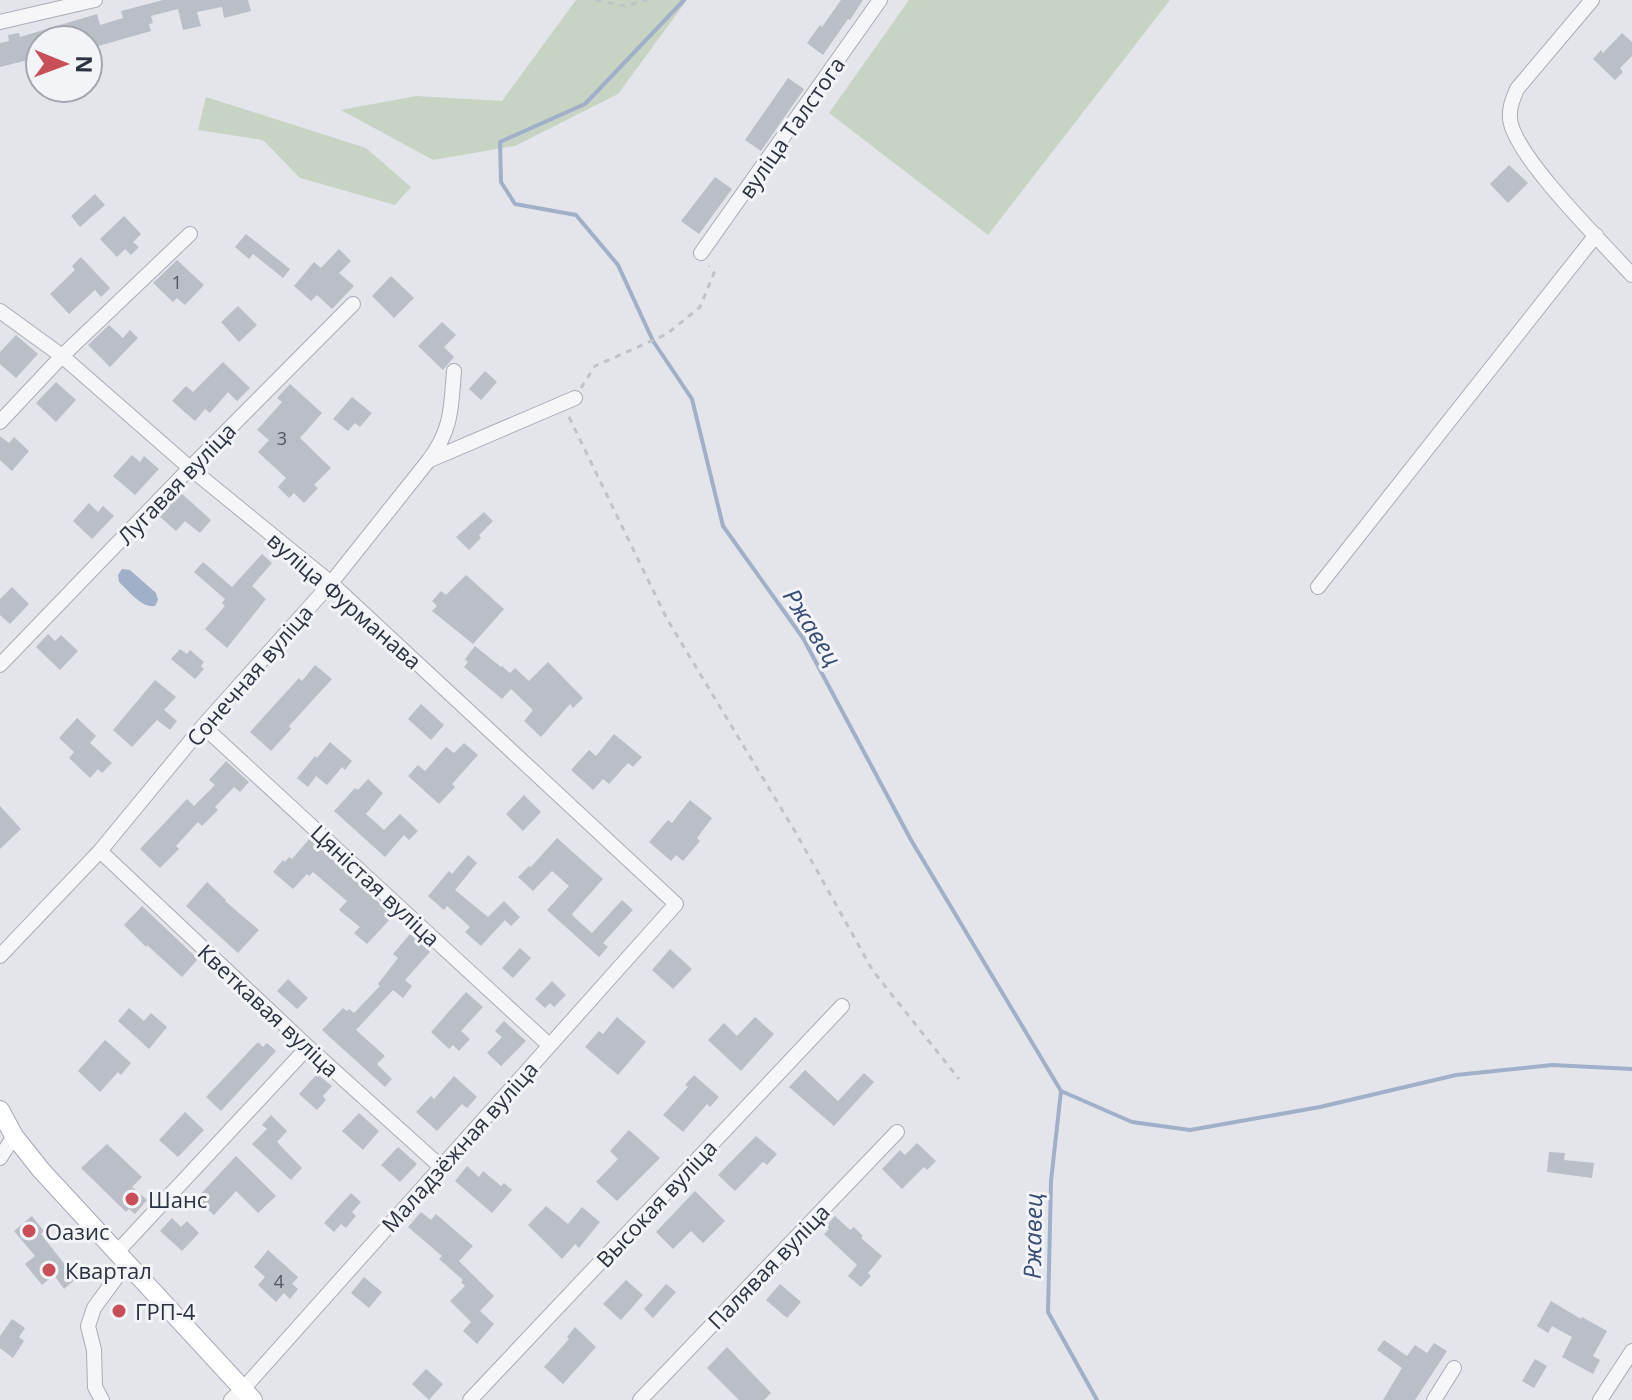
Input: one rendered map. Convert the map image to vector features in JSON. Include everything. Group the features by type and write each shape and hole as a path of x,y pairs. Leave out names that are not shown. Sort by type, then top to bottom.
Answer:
{"main road":[{"path":"0,1110 14,1136 41,1170 122,1257 243,1396"}],"street":[{"path":"0,22 95,0"},
{"name":"вуліца Талстога","path":"701,253 880,0"},
{"path":"1592,0 1517,89 1510,105 1510,118 1514,133 1551,186 1632,275"},
{"path":"0,422 62,356 190,234"},
{"path":"1318,587 1596,235"},
{"name":"Лугавая вуліца","path":"0,665 353,304"},
{"name":"вуліца Фурманава","path":"0,311 62,356 190,468 331,583 676,904"},
{"name":"Сонечная вуліца","path":"0,956 100,851 203,726 331,583 429,460 447,430 454,371"},
{"path":"429,460 568,401"},
{"name":"Цяністая вуліца","path":"203,726 549,1045"},
{"name":"Кветкавая вуліца","path":"100,851 441,1167"},
{"name":"Маладзёжная вуліца","path":"243,1396 441,1167 676,904"},
{"name":"Высокая вуліца","path":"470,1400 842,1006"},
{"path":"102,1400 95,1387 94,1350 88,1326 94,1308 122,1257 308,1047"},
{"name":"Палявая вуліца","path":"640,1400 897,1132"},
{"path":"0,1158 14,1136"},
{"path":"1600,1400 1632,1351"},
{"path":"1434,1400 1454,1368"}],"path":[{"path":"596,0 625,6 647,0"},
{"path":"701,253 714,273 700,307 662,336 595,366 568,401 667,619 796,833 873,971 959,1079"}],"green space":[{"path":"576,0 687,0 618,94 515,146 433,160 341,110 416,96 502,101"},
{"path":"909,0 1170,0 988,235 829,113"},
{"path":"206,97 366,148 411,187 395,205 300,178 263,140 198,130"}],"water":[{"path":"122,569 130,570 156,593 158,600 155,606 140,602 119,582 118,575"}],"building":[{"path":"163,0 248,0 251,11 224,18 222,7 197,12 201,26 183,30 178,9 151,16 151,31 104,44 103,24 123,18 121,11"},
{"path":"841,0 863,0 823,55 807,43"},
{"path":"97,14 100,24 64,24"},
{"path":"19,33 20,37 24,36 24,61 0,67 0,43 9,41 8,35"},
{"path":"1622,33 1632,42 1632,56 1620,68 1623,72 1615,80 1593,59"},
{"path":"788,78 804,89 761,151 745,140"},
{"path":"1509,165 1528,183 1508,203 1490,184"},
{"path":"715,177 732,189 699,234 681,221"},
{"path":"95,194 105,205 80,227 71,216"},
{"path":"124,216 141,234 133,242 139,247 131,255 125,249 117,257 100,239"},
{"path":"246,234 290,269 283,278 253,254 249,259 235,247"},
{"path":"339,249 351,261 339,273 354,286 332,309 317,295 311,301 294,286 314,262 321,268"},
{"path":"81,257 110,288 101,297 95,290 69,314 50,294 75,270 72,266"},
{"path":"177,260 204,285 185,305 177,298 173,302 153,283"},
{"path":"391,276 414,298 394,318 372,296"},
{"path":"238,306 257,325 239,342 221,322"},
{"path":"442,322 456,335 444,347 454,357 443,370 418,346"},
{"path":"109,325 123,338 130,330 138,338 110,367 88,345"},
{"path":"16,335 38,354 16,378 0,364 0,352"},
{"path":"223,362 250,388 237,401 228,392 210,413 205,409 195,421 172,401 186,386 193,392"},
{"path":"485,371 497,382 481,400 469,389"},
{"path":"56,382 76,400 56,422 36,403"},
{"path":"290,384 322,413 300,438 331,468 314,485 318,488 304,503 294,493 289,498 278,487 286,478 258,452 269,440 257,430 282,402 277,398"},
{"path":"352,397 372,413 360,427 355,423 348,431 333,419"},
{"path":"0,436 9,443 14,437 29,451 12,471 0,460"},
{"path":"132,455 140,462 144,456 159,469 135,495 113,476"},
{"path":"181,493 211,520 200,533 185,521 176,531 159,516"},
{"path":"89,503 98,512 103,506 114,516 92,539 73,521"},
{"path":"484,512 493,521 469,550 456,537"},
{"path":"262,554 272,563 252,586 266,599 227,648 205,629 225,606 222,603 225,599 194,572 203,562 232,587"},
{"path":"466,575 504,609 473,644 432,611 437,606 432,601 441,591 446,595"},
{"path":"12,587 29,604 10,624 0,615 0,599"},
{"path":"48,634 55,641 61,635 78,651 60,670 36,647"},
{"path":"475,646 510,673 515,668 529,681 548,662 583,698 573,708 570,704 541,737 524,721 533,710 511,689 502,699 464,667 468,662 465,659"},
{"path":"180,649 187,654 190,650 204,662 201,666 204,669 195,679 171,659"},
{"path":"315,665 332,679 289,726 291,729 271,751 250,732 299,678 302,681"},
{"path":"155,680 176,697 164,710 177,721 170,730 157,720 132,747 113,730"},
{"path":"421,704 444,725 431,740 408,719"},
{"path":"77,718 96,736 90,743 112,763 102,773 98,769 90,778 69,758 74,752 59,738"},
{"path":"614,734 642,757 633,767 628,763 609,784 603,779 593,790 571,770 589,750 596,756"},
{"path":"330,742 352,761 345,770 342,767 327,785 316,776 308,787 297,778"},
{"path":"464,743 478,755 439,804 408,776 418,765 425,771 446,747 454,753"},
{"path":"226,761 249,782 240,792 234,787 215,807 218,810 202,826 198,822 176,846 179,849 160,868 140,849 187,799 194,806 215,785 209,780"},
{"path":"368,779 383,793 366,814 384,830 400,814 418,831 409,840 404,835 385,857 334,811"},
{"path":"524,795 541,812 523,831 506,814"},
{"path":"690,800 712,818 697,838 700,841 683,861 676,855 671,861 649,842 668,820 672,823"},
{"path":"0,806 21,829 0,849"},
{"path":"310,838 393,916 367,944 354,933 360,927 339,910 347,901 313,872 293,889 273,872 283,860 292,859"},
{"path":"557,838 603,879 572,914 575,918 592,933 622,900 633,910 603,943 608,947 599,957 547,910 569,886 552,871 533,891 518,877"},
{"path":"468,855 477,863 455,890 488,917 504,901 520,917 511,926 505,920 481,946 465,932 470,927 447,906 444,910 428,896 449,871 452,874"},
{"path":"207,882 259,930 238,953 186,906"},
{"path":"142,906 198,959 182,977 124,925"},
{"path":"410,934 430,952 405,980 412,986 403,998 393,990 356,1030 385,1056 377,1064 392,1079 385,1087 322,1030 343,1008 354,1013 380,986 378,984 398,958 393,954"},
{"path":"520,948 531,958 513,978 502,968"},
{"path":"670,949 692,969 673,989 652,970"},
{"path":"288,979 308,998 297,1009 277,991"},
{"path":"552,981 566,995 554,1007 550,1003 545,1008 535,999"},
{"path":"466,992 483,1007 461,1031 470,1039 459,1051 453,1045 449,1049 431,1032"},
{"path":"129,1008 144,1021 151,1013 167,1027 149,1049 118,1021"},
{"path":"617,1017 646,1042 618,1075 585,1047 599,1031 603,1034"},
{"path":"755,1017 774,1034 741,1071 708,1040 724,1023 737,1036"},
{"path":"504,1021 526,1041 501,1066 487,1053 502,1037 495,1031"},
{"path":"105,1040 131,1063 100,1092 78,1071"},
{"path":"258,1042 263,1047 267,1043 276,1051 221,1111 206,1097"},
{"path":"805,1070 838,1101 864,1073 874,1082 834,1126 789,1087"},
{"path":"317,1074 332,1086 317,1110 299,1094"},
{"path":"694,1075 719,1097 710,1107 707,1104 683,1132 663,1115 688,1087 685,1085"},
{"path":"454,1076 477,1097 467,1108 462,1104 437,1131 416,1112 431,1096 434,1099"},
{"path":"185,1112 204,1130 178,1157 159,1140"},
{"path":"359,1113 379,1131 363,1150 342,1131"},
{"path":"271,1115 287,1131 277,1142 302,1168 291,1180 252,1144 267,1129 262,1125"},
{"path":"629,1130 660,1158 617,1201 596,1182 618,1159 610,1151"},
{"path":"756,1136 777,1154 767,1165 763,1162 735,1191 718,1175"},
{"path":"917,1143 936,1161 927,1170 924,1167 902,1189 882,1169 900,1150 905,1155"},
{"path":"107,1144 142,1177 132,1187 147,1200 135,1214 129,1209 126,1212 81,1168"},
{"path":"398,1147 417,1164 400,1182 381,1165"},
{"path":"1549,1152 1565,1153 1564,1160 1594,1163 1592,1178 1547,1172"},
{"path":"236,1156 276,1196 258,1213 236,1191 214,1215 196,1199"},
{"path":"467,1166 479,1177 483,1171 501,1186 504,1183 512,1190 492,1213 455,1181"},
{"path":"695,1191 725,1221 703,1243 691,1231 673,1249 656,1232"},
{"path":"351,1193 361,1202 352,1212 356,1216 346,1228 341,1224 334,1232 324,1223"},
{"path":"546,1206 568,1224 582,1207 600,1222 579,1248 575,1244 562,1259 528,1225"},
{"path":"421,1212 431,1220 436,1214 473,1246 459,1261 494,1296 480,1311 494,1324 477,1344 463,1331 471,1322 450,1301 465,1286 461,1282 463,1280 439,1259 442,1256 408,1227"},
{"name":"Квартал","path":"32,1216 44,1231 41,1234 76,1279 64,1289 54,1275 42,1285 25,1264 35,1256 14,1231"},
{"path":"835,1216 850,1230 854,1227 863,1236 861,1238 882,1256 861,1287 848,1276 857,1265 824,1234 829,1229 826,1226"},
{"path":"172,1218 181,1227 187,1221 199,1233 182,1251 160,1231"},
{"path":"268,1250 298,1277 292,1284 298,1289 290,1299 284,1293 276,1302 258,1285 265,1277 254,1267"},
{"path":"364,1277 382,1292 369,1308 351,1293"},
{"path":"626,1280 643,1295 621,1320 603,1304"},
{"path":"666,1284 676,1292 653,1318 644,1309"},
{"path":"780,1284 801,1302 787,1318 766,1300"},
{"path":"1551,1301 1607,1331 1593,1356 1600,1360 1593,1374 1562,1357 1572,1337 1552,1326 1548,1333 1537,1326"},
{"path":"12,1319 25,1328 19,1337 24,1341 13,1358 0,1348 0,1336"},
{"path":"575,1327 596,1347 563,1384 544,1367 569,1339 567,1337"},
{"path":"1384,1340 1407,1356 1415,1345 1427,1353 1434,1343 1447,1351 1415,1400 1383,1400 1402,1368 1377,1350"},
{"path":"727,1347 771,1393 764,1400 739,1400 707,1368"},
{"path":"1535,1359 1547,1366 1534,1388 1522,1381"},
{"path":"426,1369 443,1384 429,1400 412,1384"}],"waterway":[{"name":"Ржавец","path":"684,0 585,104 500,142 501,182 515,204 576,215 618,265 653,341 692,399 723,526 803,638 911,840 1061,1091 1051,1181 1048,1312 1097,1400"},
{"path":"1061,1091 1132,1122 1190,1130 1320,1107 1456,1075 1552,1065 1632,1069"}],"place":[{"name":"Шанс","path":"132,1199"},
{"name":"Оазис","path":"29,1231"},
{"name":"Квартал","path":"49,1270"},
{"name":"ГРП-4","path":"119,1311"}]}
